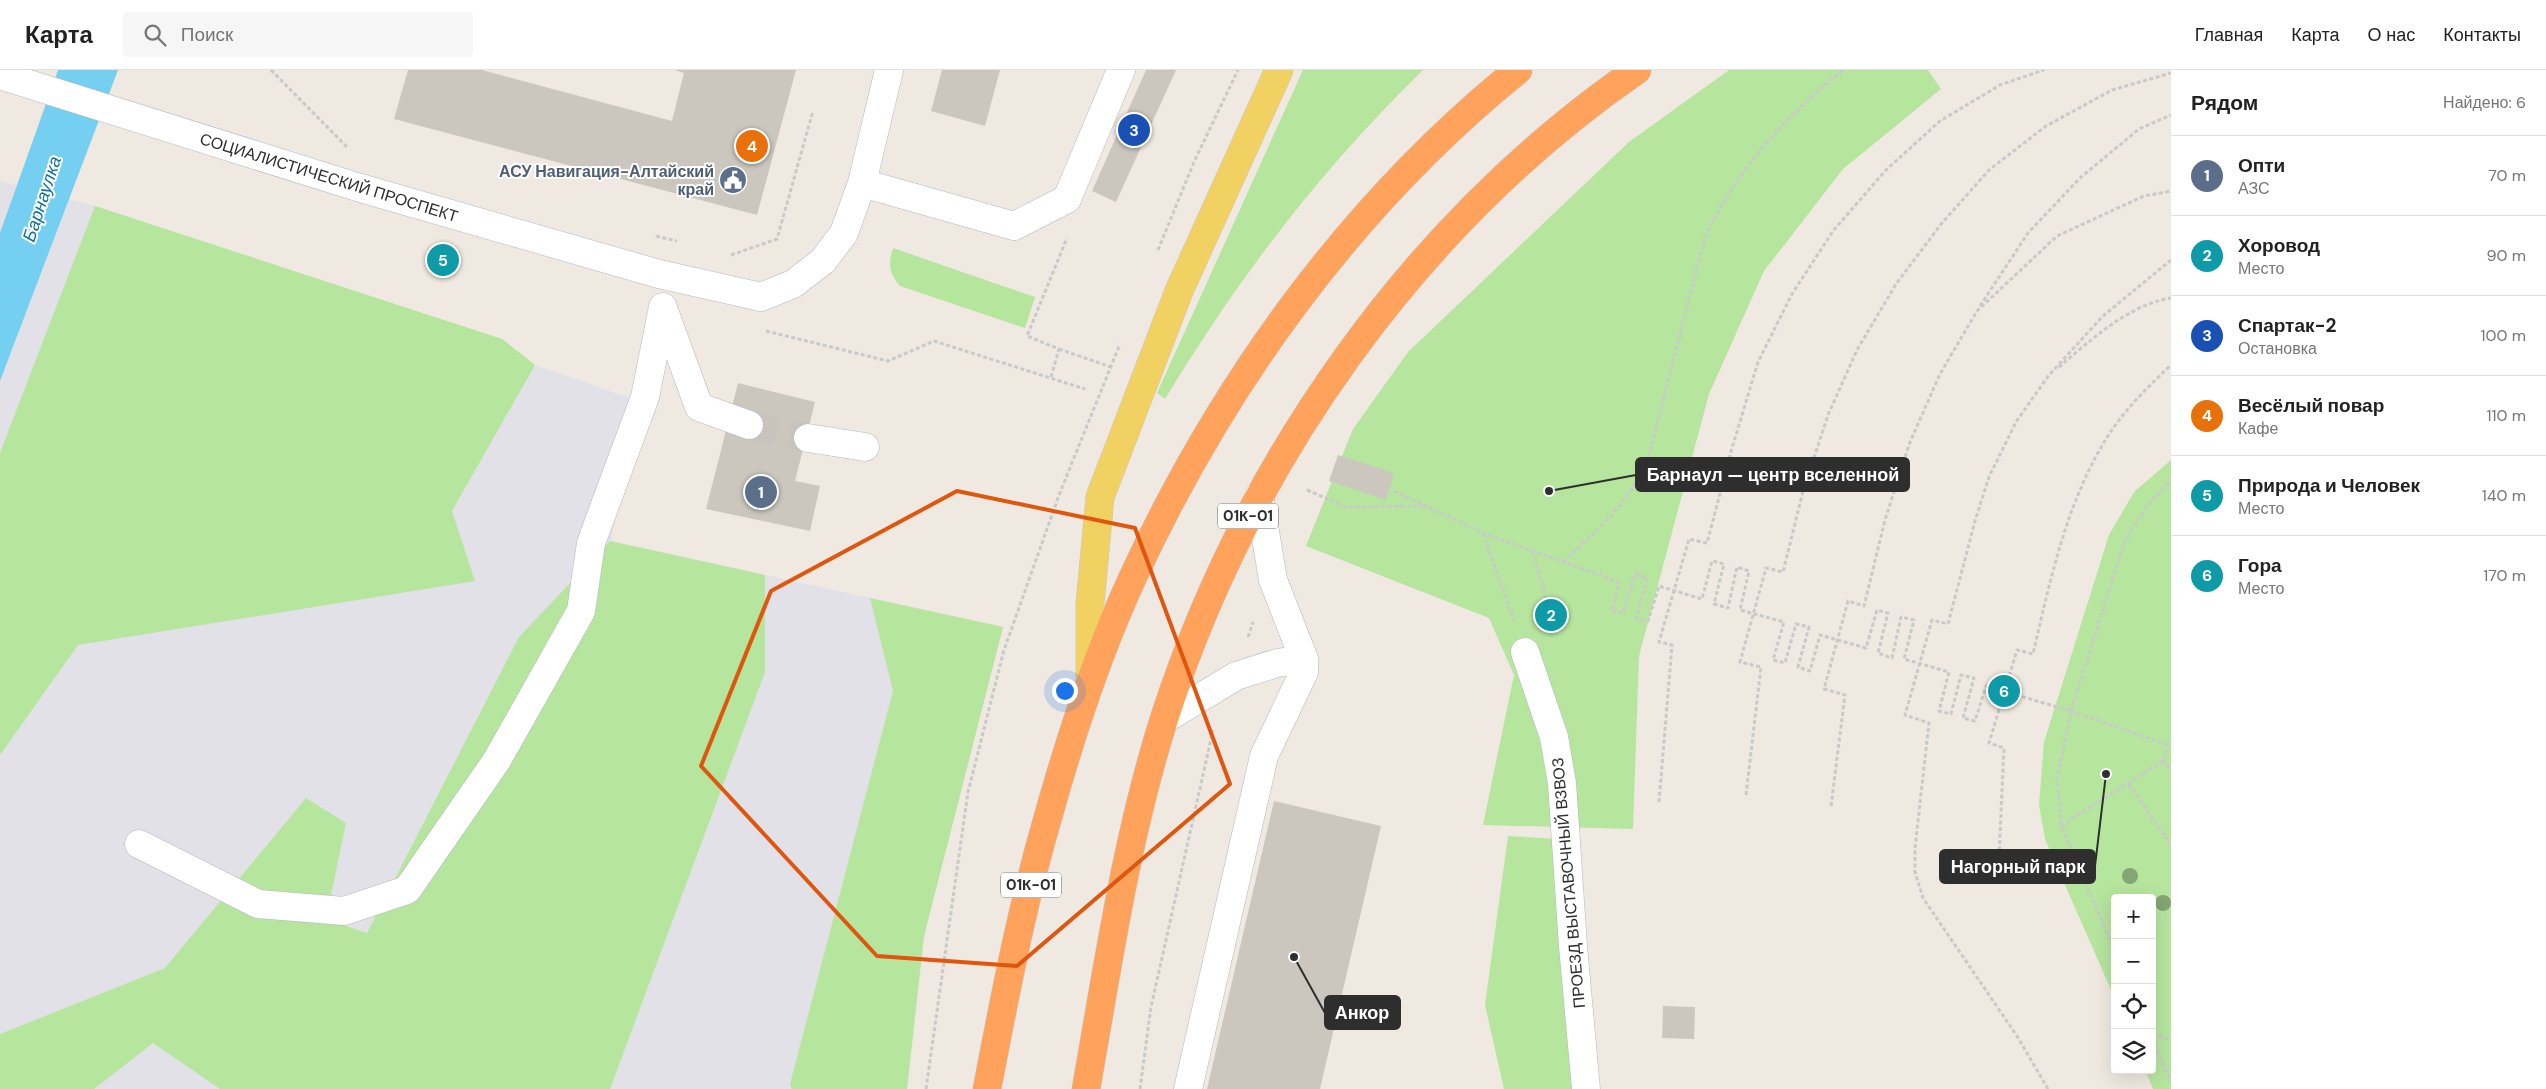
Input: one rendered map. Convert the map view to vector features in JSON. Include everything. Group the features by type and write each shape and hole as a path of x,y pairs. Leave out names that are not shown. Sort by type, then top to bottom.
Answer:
{"highway":[{"name":"01К-01","path":"987,1089 1011,962 1044,833 1090,686 1135,572 1180,481 1239,382 1297,300 1350,234 1411,168 1491,92 1518,70"},
{"name":"01К-01","path":"1086,1089 1114,928 1144,792 1165,718 1210,596 1259,495 1299,427 1347,358 1412,275 1469,213 1536,150 1638,70"}],"main road":[{"path":"1090,686 1090,604 1100,497 1179,291 1280,70"}],"street":[{"name":"СОЦИАЛИСТИЧЕСКИЙ ПРОСПЕКТ","path":"0,75 357,187 658,274 761,297 794,284 823,261 844,233 862,183 889,70"},
{"path":"862,183 1014,226 1067,199 1121,70"},
{"path":"658,274 663,307 699,407 749,425"},
{"path":"139,844 258,904 344,911 407,890 497,760 580,611 591,543 645,397 663,307"},
{"path":"808,438 864,447"},
{"path":"1188,1089 1264,756 1304,672 1304,659 1273,580 1259,495"},
{"name":"ПРОЕЗД ВЫСТАВОЧНЫЙ ВЗВОЗ","path":"1525,652 1554,737 1562,783 1573,946 1586,1089"},
{"path":"1165,718 1236,676 1277,663 1304,659"}],"path":[{"path":"271,70 355,156"},
{"path":"1158,251 1194,162 1238,70"},
{"path":"1563,562 1617,510 1636,485 1648,459 1704,240 1718,207 1772,136 1796,111 1843,70"},
{"path":"1659,802 1672,645 1659,642 1689,539 1707,543 1732,448 1758,362 1792,294 1833,231 1886,170 1940,121 2000,85 2044,70"},
{"path":"1746,795 1761,667 1740,662 1766,568 1783,572 1802,491 1828,415 1857,350 1896,284 1942,223 1989,170 2046,126 2112,90 2171,72"},
{"path":"729,255 777,239 813,111"},
{"path":"1831,806 1844,695 1824,689 1848,601 1864,606 1885,520 1910,442 1940,374 1977,310 2028,233 2080,178 2139,129 2171,115"},
{"path":"1977,310 2058,236 2144,196 2171,191"},
{"path":"652,235 681,242"},
{"path":"2048,1089 2017,1036 1923,898 1915,872 1915,848 1928,723 1905,715 1932,620 1948,624 1975,521 1990,477 2016,422 2049,375 2103,316 2171,260"},
{"path":"2049,375 2108,326 2159,300 2171,298"},
{"path":"926,1089 968,792 1004,650 1059,495 1122,340"},
{"path":"1059,349 1111,367"},
{"path":"1999,857 2004,748 1989,743 2017,650 2032,654 2054,563 2080,491 2106,438 2140,395 2171,365"},
{"path":"2111,942 2061,826 2057,779 2071,712 2125,540 2147,506 2171,480"},
{"path":"1307,490 1346,508 1424,506"},
{"path":"1394,491 1483,533 1619,582 1612,611 1623,613 1635,574 1647,578 1636,618 1648,621 1659,586 1702,599 1712,561 1724,564 1714,604 1728,608 1737,568 1743,569 1749,571 1740,610 1784,622 1774,660 1785,663 1796,624 1809,627 1798,667 1810,671 1820,635 1866,648 1877,610 1888,613 1878,653 1892,658 1901,617 1914,620 1904,659 1949,672 1939,711 1950,714 1961,675 1974,678 1963,718 1975,722 1986,686 2071,712 2170,746 2164,760 2061,826"},
{"path":"1483,533 1525,652"},
{"path":"1532,551 1548,607"},
{"path":"1246,642 1256,615"},
{"path":"1140,1089 1151,1007 1214,724"},
{"path":"2164,760 2171,771"},
{"path":"2129,784 2171,845"},
{"path":"2156,1035 2171,1040"},
{"path":"2156,1048 2171,1082"}],"highlighted area":[{"path":"957,491 1135,528 1230,784 1017,966 877,956 701,766 771,591"}],"shaded area":[{"path":"0,181 95,206 502,339 535,365 636,400 611,541 1003,627 924,936 907,1089 0,1089"}],"green space":[{"path":"1303,70 1423,70 1350,147 1284,226 1223,309 1165,399 1157,393"},
{"path":"1729,70 1928,70 1941,89 1843,169 1764,271 1709,394 1639,656 1633,829 1483,825 1514,675 1489,618 1306,546 1353,429 1408,352 1629,142"},
{"path":"95,206 502,339 535,365 452,511 475,581 78,645 0,755 0,453"},
{"path":"893,248 1035,297 1025,328 900,286 890,268"},
{"path":"2171,460 2171,1089 2153,1089 2147,1074 2156,1074 2156,894 2111,894 2111,990 2045,839 2039,805 2044,742 2109,535 2134,492"},
{"path":"610,541 765,575 765,672 610,1089 220,1089 153,1043 94,1089 0,1089 0,1034 165,968 306,798 346,823 326,919 367,933 519,637"},
{"path":"870,598 1003,627 924,936 907,1089 792,1089 790,1084 893,691"},
{"path":"1508,836 1559,839 1573,1089 1504,1089 1485,1005"}],"water":[{"name":"Барнаулка","path":"58,70 118,70 0,381 0,233"}],"building":[{"path":"408,70 482,70 672,121 684,73 675,70 796,70 757,215 394,119"},
{"path":"942,70 1000,70 985,126 931,111"},
{"path":"1146,70 1176,70 1116,202 1092,191"},
{"path":"738,383 815,402 795,481 820,486 810,531 706,509"},
{"path":"1338,455 1394,473 1386,500 1329,481"},
{"path":"1274,801 1381,826 1320,1089 1207,1089"},
{"path":"1663,1006 1695,1007 1694,1039 1662,1038"}],"tunnel":[{"path":"749,425 808,438"}],"place":[{"name":"Спартак-2","path":"1134,130"},
{"name":"Весёлый повар","path":"752,146"},
{"name":"АСУ Навигация-Алтайский край","path":"733,180"},
{"name":"Природа и Человек","path":"443,260"},
{"name":"Барнаул — центр вселенной","path":"1549,491"},
{"name":"Опти","path":"761,492"},
{"name":"Хоровод","path":"1551,615"},
{"name":"Гора","path":"2004,691"},
{"name":"Нагорный парк","path":"2106,774"},
{"name":"Анкор","path":"1294,957"}]}
